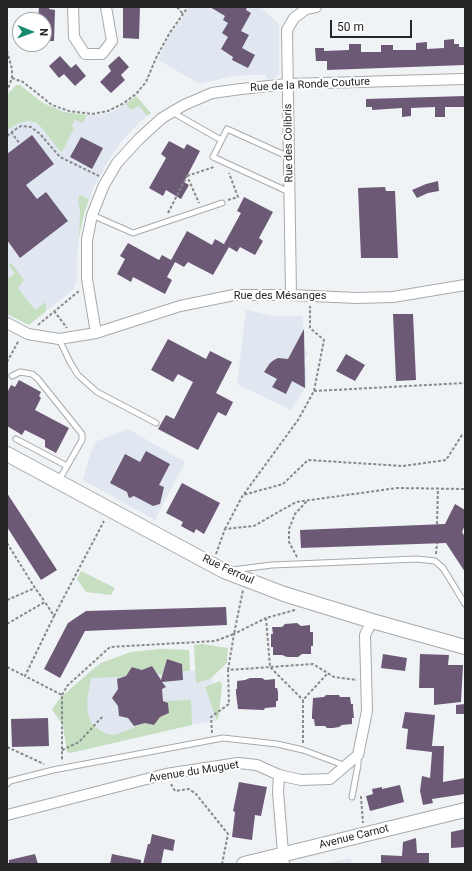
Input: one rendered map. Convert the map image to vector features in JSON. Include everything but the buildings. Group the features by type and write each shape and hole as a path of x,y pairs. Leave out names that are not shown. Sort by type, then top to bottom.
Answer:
{"street":[{"path":"73,7 74,37 85,54 102,54 112,41 106,7"},
{"name":"Rue des Colibris","path":"291,294 287,30 294,18 308,8"},
{"name":"Rue de la Ronde Couture","path":"96,333 87,279 87,240 92,215 104,185 117,163 139,139 162,118 184,105 212,94 241,89 287,84 465,79"},
{"name":"Rue des Mésanges","path":"7,323 28,334 59,339 96,333 180,306 234,295 291,294 357,298 393,297 465,284"},
{"name":"Rue Ferroul","path":"7,454 218,568 284,594 465,647"},
{"path":"358,755 367,711 365,634 372,621"},
{"name":"Avenue du Muguet","path":"7,815 166,774 238,763 257,765 279,775 301,780 330,778 358,755"},
{"path":"279,775 278,792 283,859"},
{"name":"Avenue Carnot","path":"244,864 283,859 364,835 465,810"}],"lane":[{"path":"172,112 221,140"},
{"path":"290,157 227,128 212,158 290,192"},
{"path":"92,215 133,233 222,203"},
{"path":"59,339 78,375 97,392 156,423"},
{"path":"12,376 20,372 32,374 82,434 82,440 59,481"},
{"path":"16,439 67,466"},
{"path":"218,568 417,559 435,561 443,568 465,604"},
{"path":"7,784 56,769 223,738 277,744 303,750 346,766"},
{"path":"352,797 358,765 358,755"}],"path":[{"path":"178,7 183,14"},
{"path":"12,78 23,82 52,105 69,111 92,114 108,111 124,103 136,94 146,82 156,58 169,34 188,7"},
{"path":"7,51 12,69 12,78 7,91"},
{"path":"7,136 21,126 31,127 40,134 60,157 99,176"},
{"path":"12,132 20,144"},
{"path":"163,223 187,176 225,163 238,197 222,203"},
{"path":"187,176 202,210"},
{"path":"41,323 77,293"},
{"path":"218,568 225,529 243,495 298,420 314,391 324,340 310,328 310,295"},
{"path":"54,311 74,336"},
{"path":"7,362 18,341 28,334"},
{"path":"314,391 465,383"},
{"path":"243,495 283,484 308,460 403,466 446,460 462,435 465,435"},
{"path":"225,529 254,526 296,502 307,500 397,488 465,488"},
{"path":"437,524 438,488"},
{"path":"306,564 295,555 289,542 289,528 295,514 307,500"},
{"path":"25,676 54,616 111,510"},
{"path":"7,543 54,616"},
{"path":"212,740 211,717 229,704 228,670 241,593 247,580"},
{"path":"7,600 35,588"},
{"path":"7,624 45,602"},
{"path":"63,768 62,695 67,686 110,647 214,641 234,634 266,618 296,610"},
{"path":"266,618 270,667 304,700"},
{"path":"228,670 313,664 334,677 366,681"},
{"path":"7,667 62,695"},
{"path":"303,750 304,700 328,673"},
{"path":"62,750 79,742 103,716"},
{"path":"7,747 56,769"},
{"path":"166,774 175,791 189,789 196,794 228,834 222,864"},
{"path":"361,797 364,835"}],"shaded area":[{"path":"190,7 260,7 279,24 279,74 276,77 266,80 266,75 250,75 234,76 200,84 158,60 168,38"},
{"path":"16,85 20,85 43,103 64,112 87,115 104,114 114,111 136,96 151,113 142,120 121,142 107,163 93,189 84,214 79,238 77,279 74,289 29,325 7,314 7,95"},
{"path":"246,310 273,316 303,316 304,350 308,352 302,364 307,367 306,388 291,410 237,384"},
{"path":"128,429 185,462 155,520 83,480 95,442"},
{"path":"160,649 189,650 190,671 210,670 212,672 216,721 175,728 70,753 67,752 63,725 52,710 60,698 101,663 131,652"},
{"path":"351,858 351,864 323,864"}],"green space":[{"path":"16,85 20,85 43,103 64,112 87,115 83,123 75,120 71,126 74,128 62,152 35,122 27,121 19,123 7,130 7,95"},
{"path":"136,96 151,113 147,116 139,106 131,110 126,104"},
{"path":"80,195 89,199 79,238 80,212 78,199"},
{"path":"11,263 24,280 18,288 35,310 46,302 46,311 29,325 7,314 7,279 15,274 9,265"},
{"path":"81,571 115,588 111,595 86,592 77,579"},
{"path":"202,644 228,648 227,663 210,679 196,683 194,645"},
{"path":"160,649 189,650 190,671 183,671 182,664 167,659 163,675 157,674 152,666 142,670 132,667 126,676 122,677 91,678 87,701 88,714 91,723 99,730 107,734 115,735 145,723 154,725 160,717 169,713 168,703 163,701 191,700 192,725 70,753 67,752 63,725 52,710 60,698 101,663 131,652"},
{"path":"220,681 222,685 217,721 205,687"}]}
